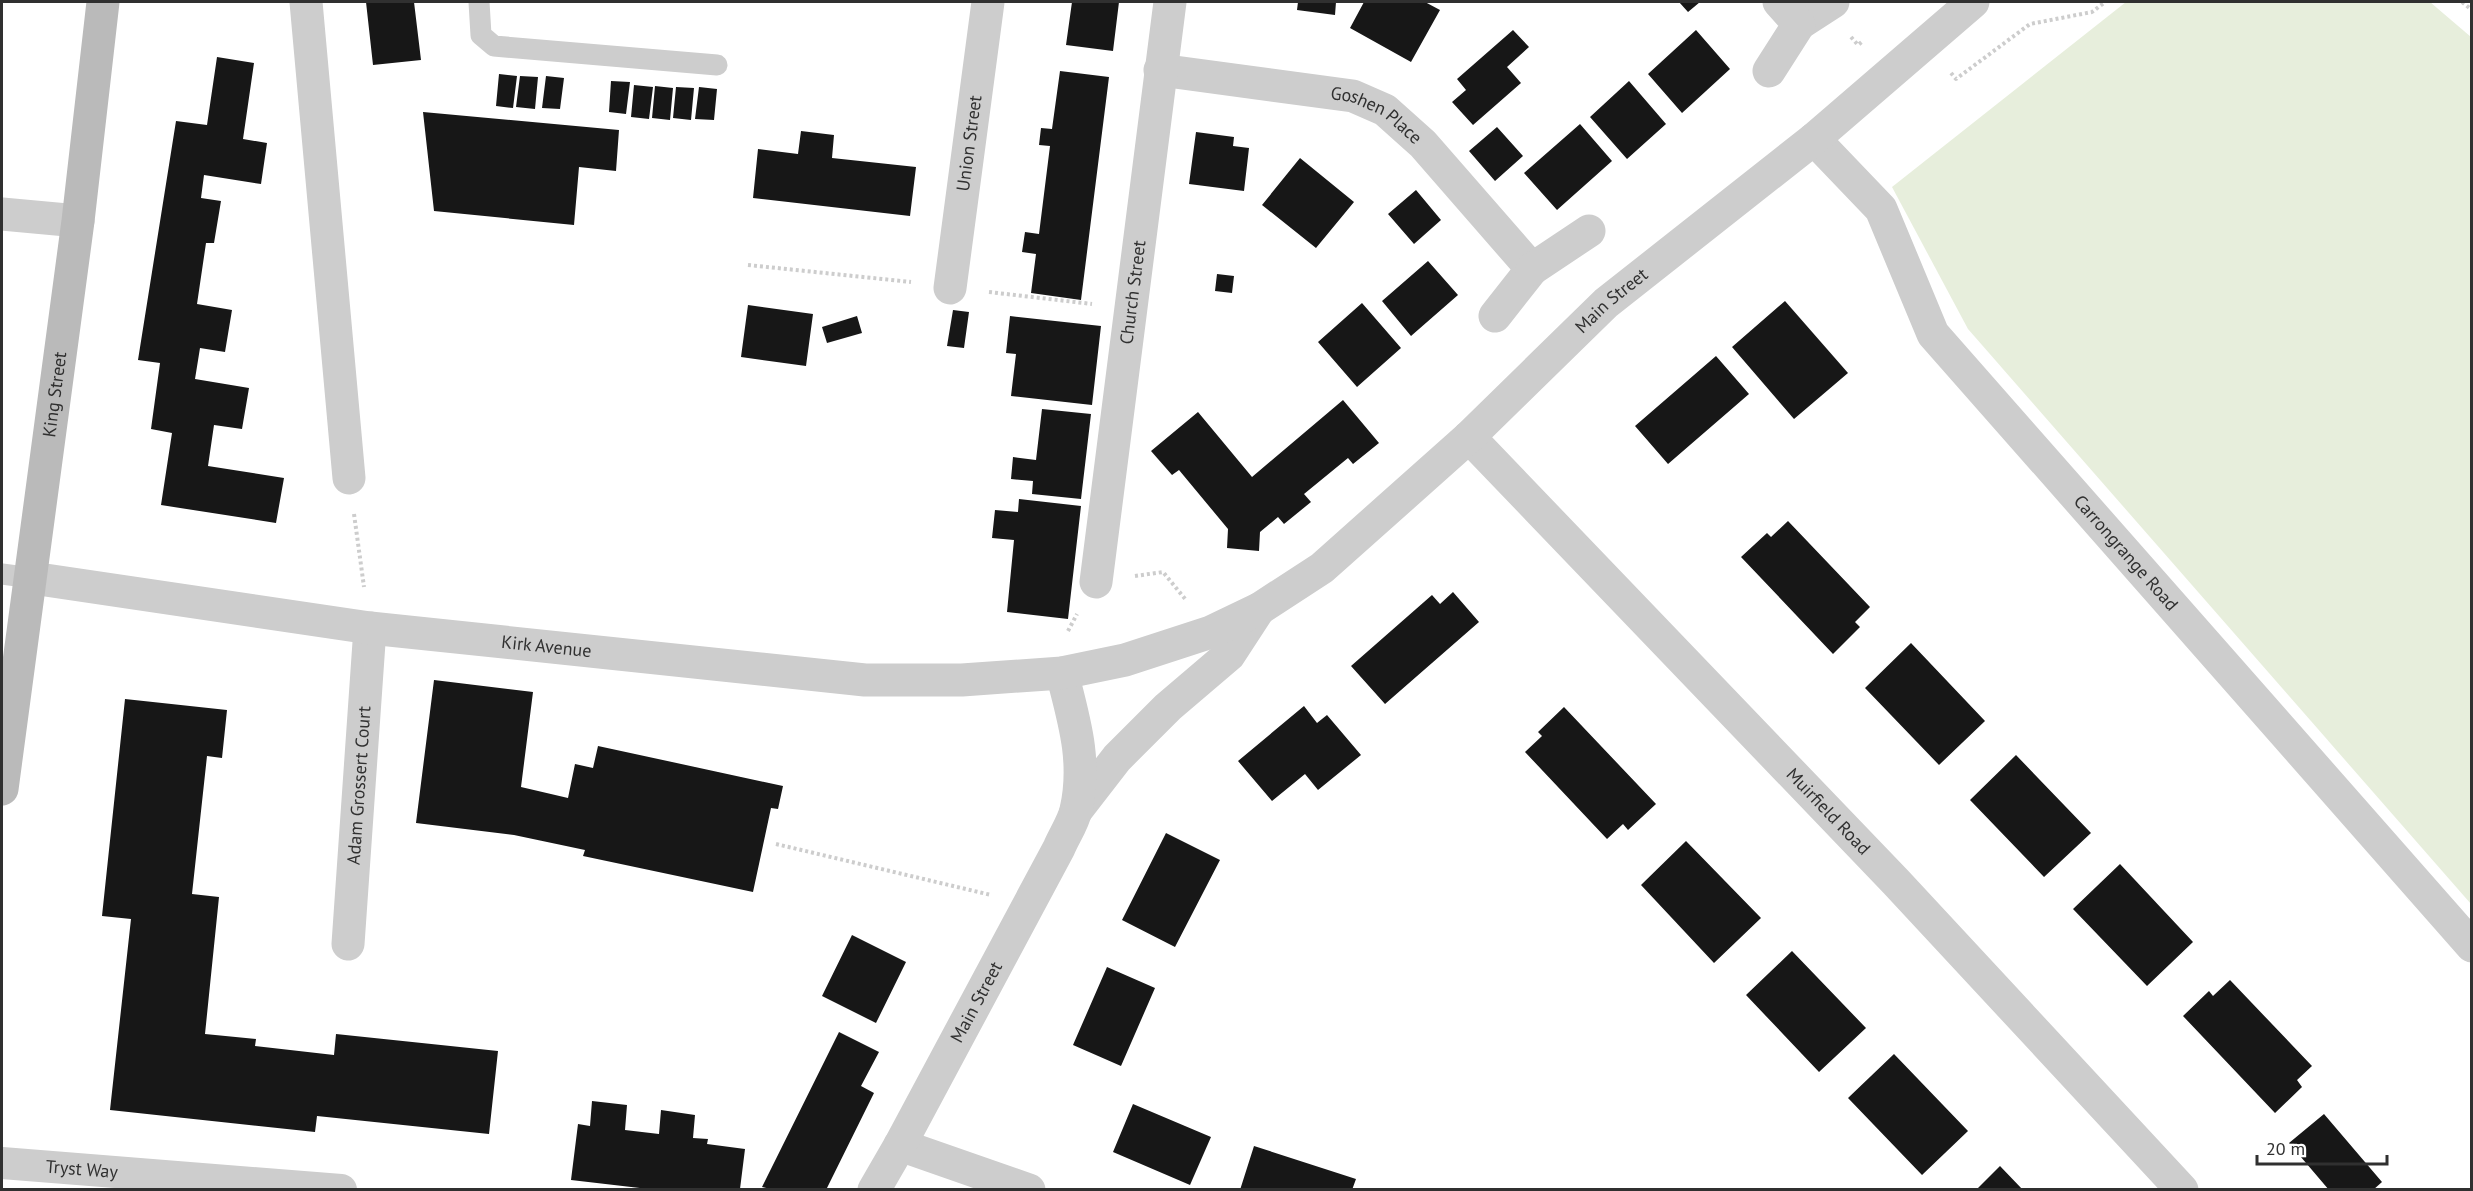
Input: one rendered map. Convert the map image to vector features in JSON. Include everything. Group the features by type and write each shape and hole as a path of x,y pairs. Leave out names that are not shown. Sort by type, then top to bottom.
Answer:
{"main road":[{"name":"King Street","path":"2,789 16,576 78,221 103,2"}],"street":[{"path":"306,2 349,478"},
{"name":"Union Street","path":"950,288 988,2"},
{"name":"Church Street","path":"1096,582 1170,2"},
{"path":"1769,71 1789,13 1833,2"},
{"name":"Main Street","path":"1076,812 1081,778 1080,746 1062,673 1125,660 1200,636 1259,609 1322,568 1469,437 1606,303 1814,139 1972,2"},
{"name":"Goshen Place","path":"1160,70 1353,96 1385,110 1423,144 1532,269"},
{"name":"Carrongrange Road","path":"1814,139 1881,209 1933,334 2472,946"},
{"path":"2,214 78,221"},
{"path":"1495,316 1532,269 1589,231"},
{"name":"Muirfield Road","path":"1469,437 1896,882 2182,1190"},
{"name":"Kirk Avenue","path":"16,576 370,628 865,680 962,680 1062,673"},
{"name":"Main Street","path":"873,1190 900,1145 1076,812 1117,758 1168,707 1229,655 1259,609"},
{"name":"Adam Grossert Court","path":"348,944 370,628"},
{"path":"900,1145 1029,1190"},
{"name":"Tryst Way","path":"2,1163 326,1189"}],"lane":[{"path":"479,2 481,35 494,46 717,64"}],"path":[{"path":"2462,2 2472,10"},
{"path":"349,478 370,628"},
{"path":"776,844 1029,904"}],"green space":[{"path":"2126,2 2430,2 2471,37 2471,904 1968,329 1892,187"}],"building":[{"path":"366,2 414,2 421,60 373,65"},
{"path":"1072,2 1119,2 1113,51 1066,45"},
{"path":"1298,2 1336,2 1335,15 1297,10"},
{"path":"1364,2 1425,2 1440,10 1411,62 1350,28"},
{"path":"1679,2 1700,2 1688,12"},
{"path":"1513,30 1529,47 1507,67 1521,83 1473,125 1452,102 1466,90 1457,79"},
{"path":"1696,30 1730,69 1682,113 1648,74"},
{"path":"217,57 254,63 243,139 267,143 261,184 204,175 201,198 221,201 214,243 206,243 197,304 232,310 225,352 200,348 195,379 249,388 242,429 214,425 208,466 284,478 276,523 161,505 172,433 151,429 160,363 138,360 176,121 207,125"},
{"path":"1060,71 1109,77 1081,300 1031,293 1036,254 1022,252 1025,232 1039,234 1050,146 1039,145 1041,128 1052,129"},
{"path":"499,74 517,76 513,108 496,106"},
{"path":"520,76 538,77 535,109 516,107"},
{"path":"546,76 564,78 560,109 542,108"},
{"path":"611,81 630,82 626,114 609,112"},
{"path":"1629,81 1666,124 1627,159 1590,117"},
{"path":"634,85 653,87 649,119 631,117"},
{"path":"655,86 673,88 670,120 652,118"},
{"path":"676,87 694,88 691,120 673,118"},
{"path":"699,87 717,89 714,120 695,119"},
{"path":"423,112 619,130 616,171 579,167 574,225 434,211"},
{"path":"1580,124 1612,161 1557,210 1524,173"},
{"path":"1497,127 1523,156 1495,181 1469,151"},
{"path":"801,131 834,135 832,158 916,167 910,216 753,198 758,149 798,154"},
{"path":"1196,132 1234,137 1233,146 1249,148 1244,191 1189,184"},
{"path":"1300,158 1354,202 1316,248 1262,205"},
{"path":"1416,190 1441,220 1414,244 1388,214"},
{"path":"1428,261 1458,295 1411,336 1382,301"},
{"path":"1217,274 1234,276 1232,293 1215,291"},
{"path":"1785,301 1848,373 1794,419 1732,347"},
{"path":"1362,303 1401,348 1357,387 1318,342"},
{"path":"748,305 813,314 806,366 741,357"},
{"path":"953,310 969,312 964,348 947,346"},
{"path":"857,316 862,333 827,343 822,327"},
{"path":"1010,316 1101,326 1092,405 1011,396 1016,354 1006,353"},
{"path":"1716,356 1749,394 1668,464 1635,426"},
{"path":"1343,400 1379,443 1353,464 1348,458 1304,494 1311,502 1284,524 1278,517 1260,532 1259,551 1227,548 1228,529 1179,470 1172,475 1151,451 1198,412 1252,477"},
{"path":"1042,409 1091,414 1081,499 1032,494 1033,481 1011,479 1013,457 1036,460"},
{"path":"1019,499 1081,506 1068,619 1007,612 1014,540 992,538 995,510 1018,512"},
{"path":"1788,521 1870,607 1855,622 1860,627 1833,654 1741,557 1767,533 1771,537"},
{"path":"1453,592 1479,622 1385,704 1351,666 1432,595 1440,604"},
{"path":"1911,643 1985,721 1939,765 1865,688"},
{"path":"434,680 533,692 521,787 568,798 575,764 593,768 598,746 783,786 778,809 771,808 753,892 583,856 585,850 514,835 416,823"},
{"path":"125,699 227,710 222,758 207,756 192,894 219,897 205,1034 256,1039 255,1046 334,1055 336,1034 498,1051 489,1134 317,1116 315,1132 110,1110 131,919 102,916"},
{"path":"1304,706 1317,723 1327,715 1361,755 1318,790 1305,774 1272,801 1238,761"},
{"path":"1564,707 1656,804 1628,830 1623,824 1607,839 1525,752 1542,736 1538,732"},
{"path":"2016,755 2091,833 2044,877 1970,800"},
{"path":"1166,833 1220,860 1175,947 1122,920"},
{"path":"1686,841 1761,918 1714,963 1641,885"},
{"path":"2120,864 2193,942 2147,986 2073,909"},
{"path":"852,935 906,962 876,1023 822,996"},
{"path":"1792,951 1866,1028 1819,1072 1746,995"},
{"path":"1107,967 1155,988 1121,1066 1073,1045"},
{"path":"2230,980 2312,1066 2297,1080 2302,1087 2275,1113 2183,1016 2209,991 2213,996"},
{"path":"839,1032 879,1052 861,1086 874,1093 826,1190 775,1190 762,1187"},
{"path":"1894,1054 1968,1131 1922,1175 1848,1098"},
{"path":"592,1101 627,1105 625,1130 659,1134 661,1110 695,1115 693,1138 708,1139 707,1144 745,1149 740,1189 657,1190 571,1180 578,1124 590,1126"},
{"path":"1133,1104 1211,1137 1190,1185 1113,1152"},
{"path":"2324,1114 2382,1182 2373,1190 2329,1190 2289,1143"},
{"path":"1254,1146 1356,1179 1352,1190 1240,1190"},
{"path":"2000,1166 2023,1190 1976,1190"}]}
